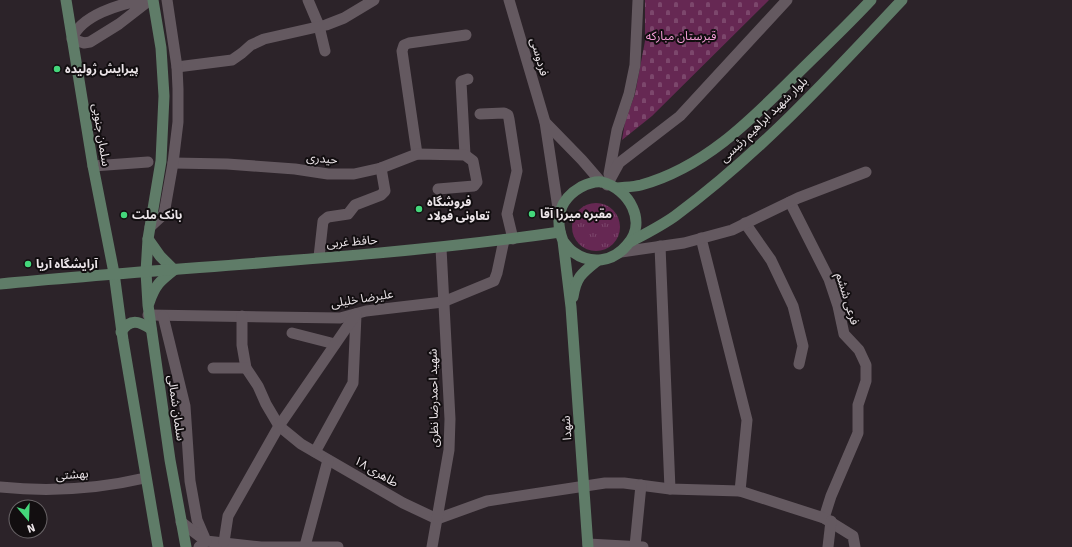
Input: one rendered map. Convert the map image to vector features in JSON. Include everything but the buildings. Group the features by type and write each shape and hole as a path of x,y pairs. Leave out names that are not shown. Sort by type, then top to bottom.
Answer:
{"main road":[{"name":"سلمان جنوبی","path":"66,0 92,166 114,273"},
{"path":"146,272 148,239 161,162 164,96 161,48 151,0"},
{"name":"بلوار شهید ابراهیم رئیسی","path":"608,185 640,186 664,178 692,164 722,144 756,115 871,0"},
{"name":"بلوار شهید ابراهیم رئیسی","path":"630,242 674,217 748,156 778,128 902,0"},
{"path":"588,184 608,185 626,196 633,207 636,219 635,231 630,242 621,252 610,258 597,261 584,271 575,283 571,307 559,215 564,202 572,192 588,184"},
{"path":"561,236 572,251 584,258 597,261"},
{"name":"حافظ غربی","path":"0,284 114,273 174,270 441,248 508,239 561,236"},
{"path":"148,239 160,256 174,270 159,282 152,293 148,310"},
{"name":"سلمان شمالی","path":"146,272 148,310 170,460 186,547"},
{"path":"114,273 121,332 158,547"},
{"name":"شهدا","path":"571,307 588,546"},
{"path":"121,332 124,327 133,322 139,322 151,329"}],"street":[{"path":"143,0 113,7 94,16 74,32 72,39 84,44 90,42 119,24 151,0"},
{"path":"150,227 164,214 173,163 178,122 177,67 167,0"},
{"path":"308,0 319,26 325,51"},
{"path":"177,67 232,60 251,45 264,39 319,26 344,18 374,0"},
{"name":"فردوسی","path":"509,0 545,122 559,215"},
{"path":"608,185 617,130 629,94 635,65 638,0"},
{"path":"608,185 619,163 680,116 787,0"},
{"path":"417,154 402,51 404,45 466,35"},
{"path":"438,189 474,186 477,182 473,161 465,155 461,82 468,79"},
{"path":"480,114 508,114 517,171 507,214 508,239"},
{"path":"545,122 608,185"},
{"name":"حیدری","path":"173,163 227,164 328,174 354,174 381,168 417,154 465,155"},
{"path":"92,166 148,162"},
{"path":"318,257 323,221 328,217 348,214 355,205 381,195 385,191 381,168"},
{"path":"621,252 684,243 732,230 790,202 866,172"},
{"name":"فرعی ششم","path":"790,202 829,279 838,306 844,334 859,350 866,365 866,380 858,405 858,433 830,496 827,519 828,547"},
{"path":"745,224 771,260 794,306 803,346 799,364"},
{"path":"701,238 747,420 740,491"},
{"name":"علیرضا خلیلی","path":"148,310 163,316 340,318 366,311 443,302 494,281 508,239"},
{"path":"660,246 670,489"},
{"name":"شهید احمدرضا نظری","path":"432,547 449,450 450,419 441,248"},
{"path":"224,542 228,516 279,426 356,314"},
{"path":"315,452 353,383 356,314"},
{"path":"163,316 185,406 190,481 202,544"},
{"name":"طاهری ۱۸","path":"242,316 242,344 246,368 258,386 266,404 279,426 301,444 328,460 403,503 437,519"},
{"path":"292,333 335,344"},
{"path":"213,368 246,368"},
{"path":"311,547 328,460"},
{"name":"بهشتی","path":"0,487 45,490 115,485 146,478"},
{"path":"437,519 487,501 605,483 624,483 670,489 740,491 827,519 853,536 855,547"},
{"path":"588,546 639,547 641,485"},
{"path":"181,522 202,544"},
{"path":"202,544 224,542 261,547 338,547"}],"green space":[{"name":"قبرستان مبارکه","path":"645,0 769,0 652,116 622,140 625,122 635,94 645,41"},
{"path":"596,203 605,205 613,210 618,218 620,227 618,236 613,244 605,249 596,251 587,249 579,244 574,236 572,227 574,218 579,210 587,205"}],"place":[{"name":"پیرایش ژولیده","path":"57,69"},
{"name":"فروشگاه تعاونی فولاد","path":"419,209"},
{"name":"مقبره میرزا آقا","path":"532,214"},
{"name":"بانک ملت","path":"124,215"},
{"name":"آرایشگاه آریا","path":"28,264"}]}
